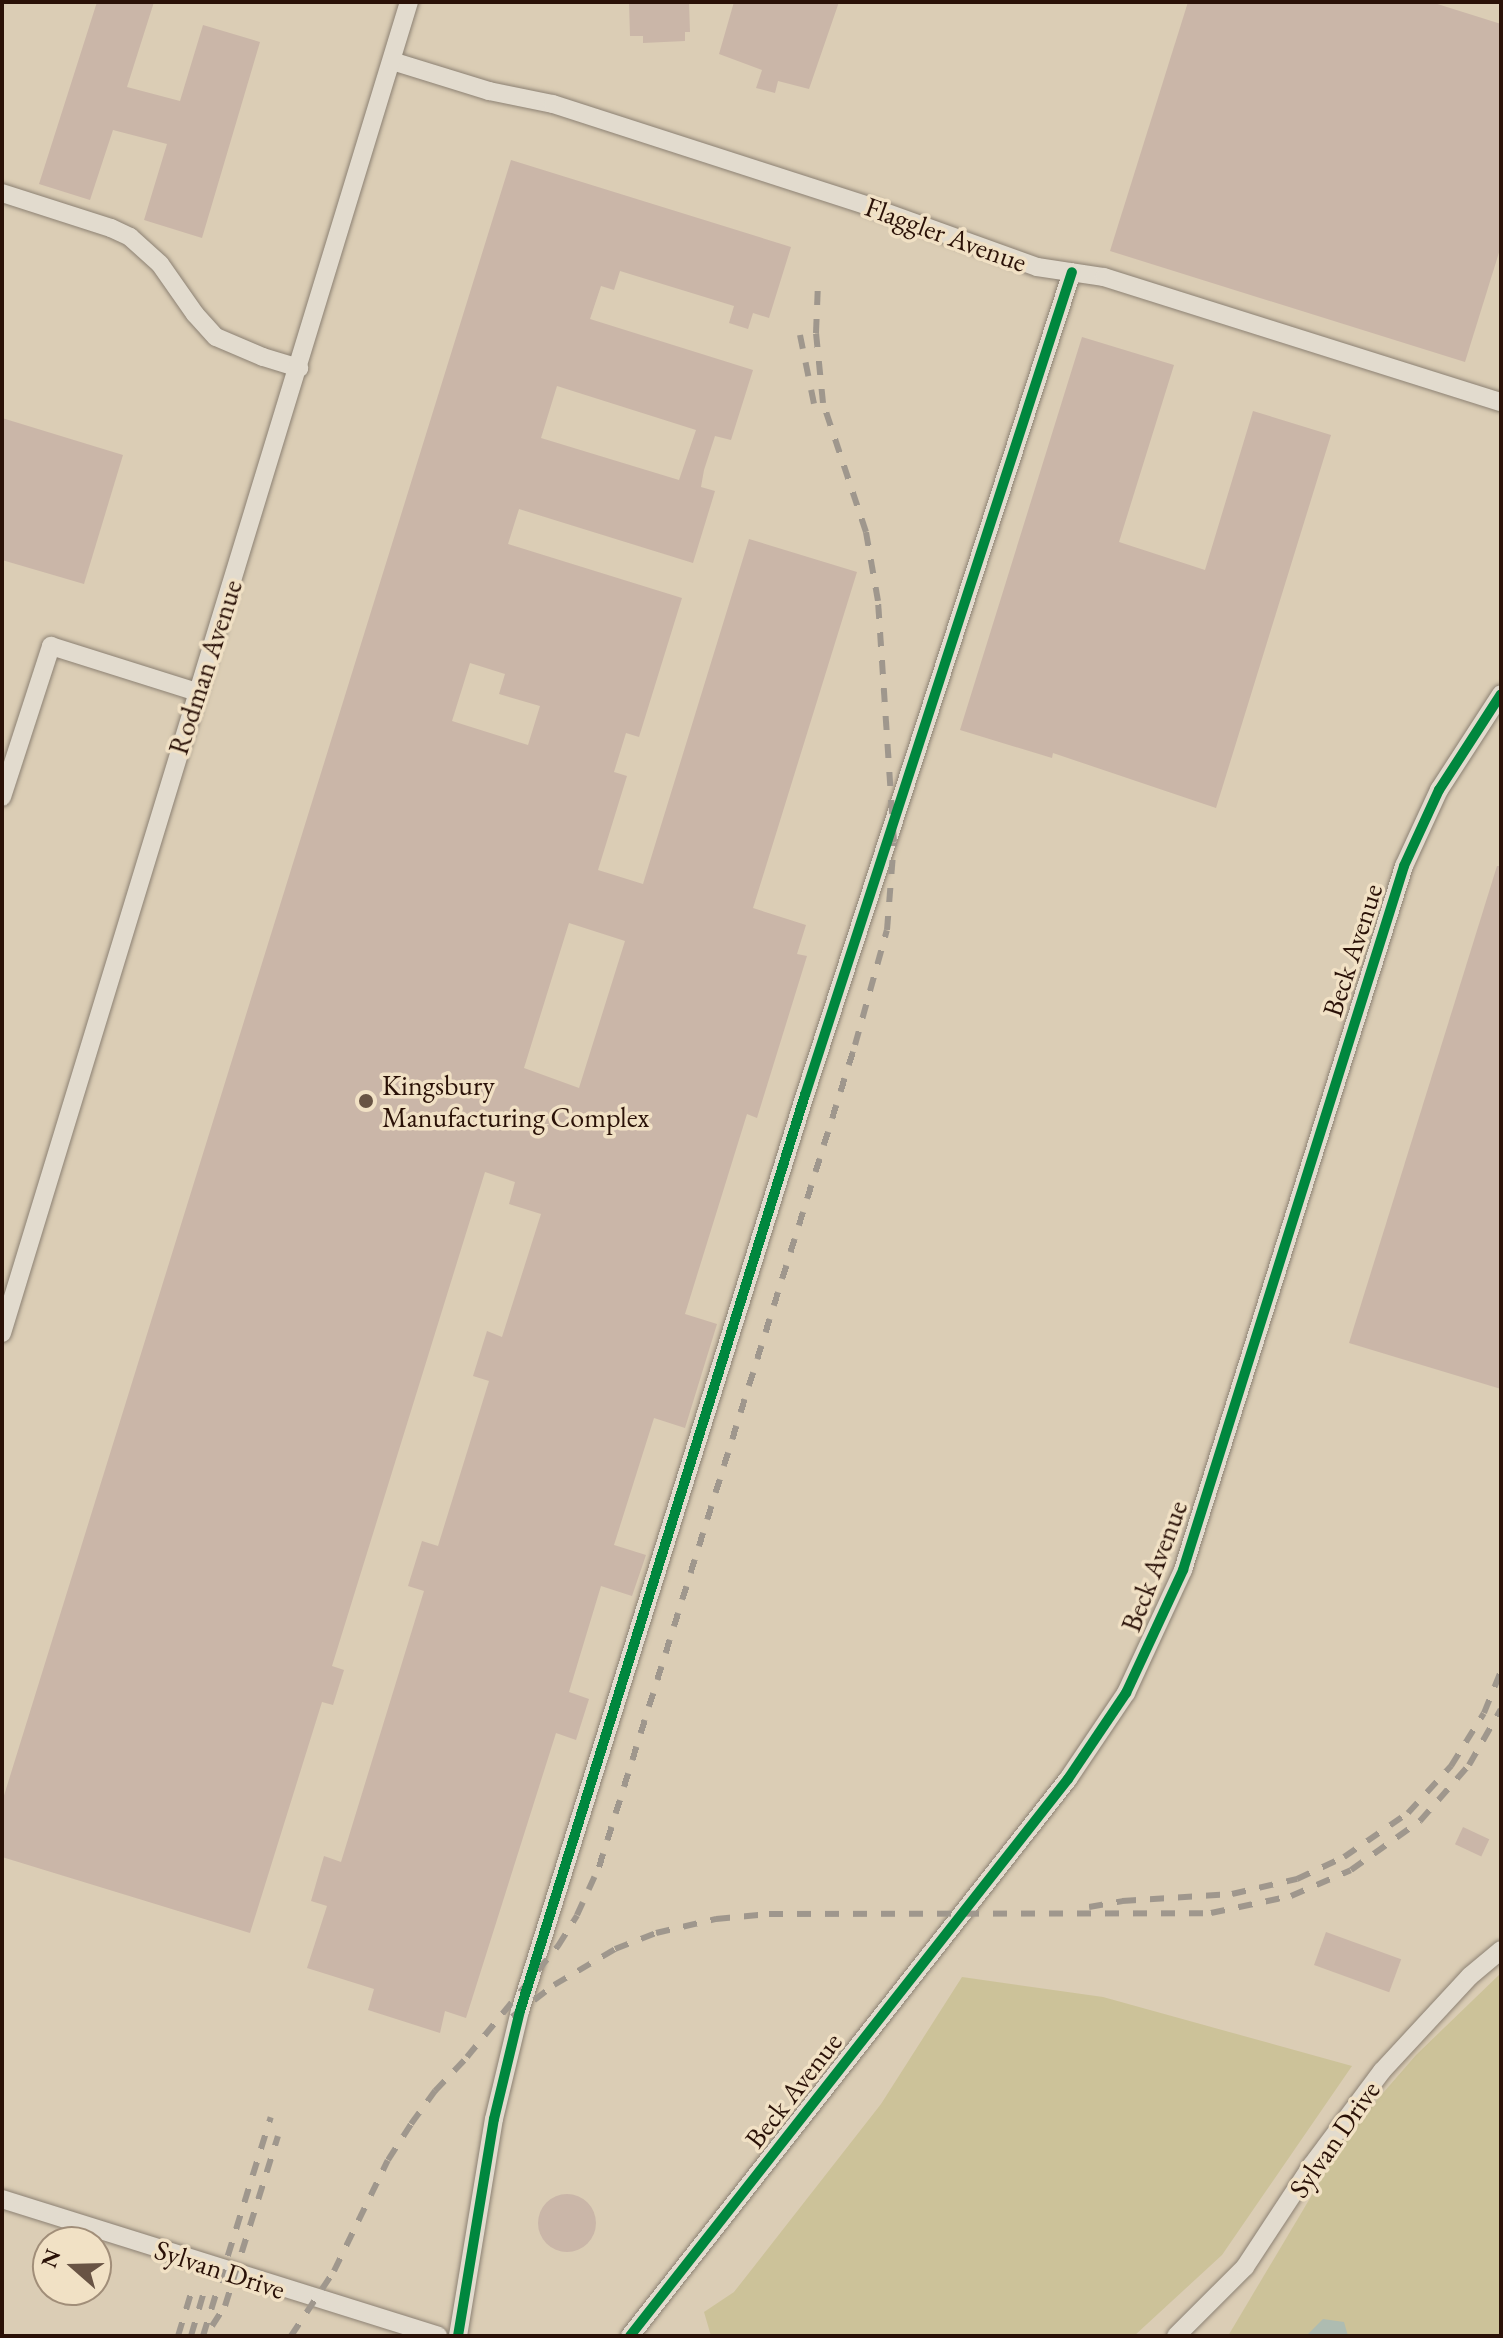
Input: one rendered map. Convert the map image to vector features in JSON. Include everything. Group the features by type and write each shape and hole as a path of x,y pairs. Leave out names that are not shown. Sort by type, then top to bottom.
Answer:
{"street":[{"name":"Rodman Avenue","path":"2,1333 409,2"},
{"name":"Flaggler Avenue","path":"392,61 489,91 553,104 865,205 1037,267 1104,277 1501,402"},
{"path":"2,193 130,237 160,264 195,314 216,337 299,368"},
{"path":"458,2336 492,2133 520,2011 809,1080 1072,272"},
{"path":"2,797 51,646 197,692"},
{"name":"Beck Avenue","path":"630,2336 1068,1779 1126,1693 1183,1570 1404,866 1439,790 1501,694"},
{"name":"Sylvan Drive","path":"1176,2336 1245,2267 1312,2165 1382,2071 1470,1976 1501,1950"},
{"name":"Sylvan Drive","path":"2,2199 438,2336"}],"shaded area":[{"path":"1501,1973 1501,2336 1228,2336 1350,2131 1416,2055"},
{"path":"962,1977 1103,1997 1352,2066 1222,2255 1134,2336 711,2336 704,2312 734,2292 881,2104"},
{"path":"1323,2319 1344,2322 1348,2336 1306,2336"}],"building":[{"path":"97,2 154,2 127,87 180,101 203,25 260,42 202,238 144,220 167,144 113,130 90,200 39,184"},
{"path":"629,2 689,2 690,32 685,32 685,41 643,43 643,36 630,36"},
{"path":"734,2 839,2 809,89 778,81 775,93 756,88 762,70 719,54"},
{"path":"1188,2 1431,2 1501,24 1501,246 1465,362 1110,251"},
{"name":"Kingsbury Manufacturing Complex","path":"511,160 791,247 769,318 753,313 748,329 729,323 734,306 620,271 614,290 601,286 590,319 753,370 731,440 715,436 704,470 701,487 715,491 693,563 519,509 508,544 682,598 639,737 626,733 614,772 627,776 598,870 643,884 749,539 857,572 753,908 806,925 797,954 807,956 757,1118 747,1114 685,1314 717,1324 685,1428 654,1418 614,1545 646,1555 632,1596 601,1586 569,1692 589,1699 576,1740 556,1733 466,2018 445,2011 440,2033 368,2010 374,1989 307,1968 327,1906 311,1901 324,1856 341,1862 424,1591 408,1586 422,1541 438,1546 489,1381 473,1376 487,1331 502,1337 541,1214 509,1204 515,1182 485,1172 332,1666 344,1670 333,1705 322,1702 250,1933 2,1857 2,1802","holes":["557,386 696,430 679,480 541,438","470,663 505,674 499,694 540,706 528,745 452,721","569,923 625,941 579,1088 524,1068"]},
{"path":"1082,337 1174,365 1119,542 1205,570 1253,411 1331,435 1216,808 1053,753 1052,758 960,730"},
{"path":"2,418 123,455 84,584 2,560"},
{"path":"1497,866 1501,866 1501,1389 1349,1343"},
{"path":"1463,1827 1489,1839 1481,1856 1455,1844"},
{"path":"1326,1932 1401,1959 1389,1992 1314,1965"},
{"path":"567,2194 578,2196 587,2203 594,2212 594,2234 587,2243 578,2250 567,2252 556,2250 547,2243 540,2234 538,2223 540,2212 547,2203 556,2196"}],"railway":[{"path":"467,2057 558,1946 577,1915 599,1867 855,1045 887,930 894,842 878,601 866,532 823,403 816,333 818,284"},
{"path":"800,335 814,404"},
{"path":"1089,1907 1122,1901 1232,1894 1297,1879 1344,1857 1408,1813 1451,1766 1484,1713 1501,1671"},
{"path":"512,2017 554,1985 615,1949 656,1933 716,1919 769,1914 1211,1913 1291,1896 1351,1870 1420,1821 1469,1765 1501,1709"},
{"path":"291,2336 334,2271 388,2160 435,2091 473,2051"},
{"path":"203,2336 271,2117"},
{"path":"212,2326 225,2306 278,2136"},
{"path":"178,2336 192,2290"},
{"path":"191,2336 203,2295"}],"cycle path":[{"path":"458,2336 494,2119 520,2011 805,1095 1072,272"},
{"path":"630,2336 1068,1779 1126,1693 1183,1570 1404,866 1439,790 1501,694"}],"place":[{"name":"Kingsbury Manufacturing Complex","path":"366,1101"}]}
